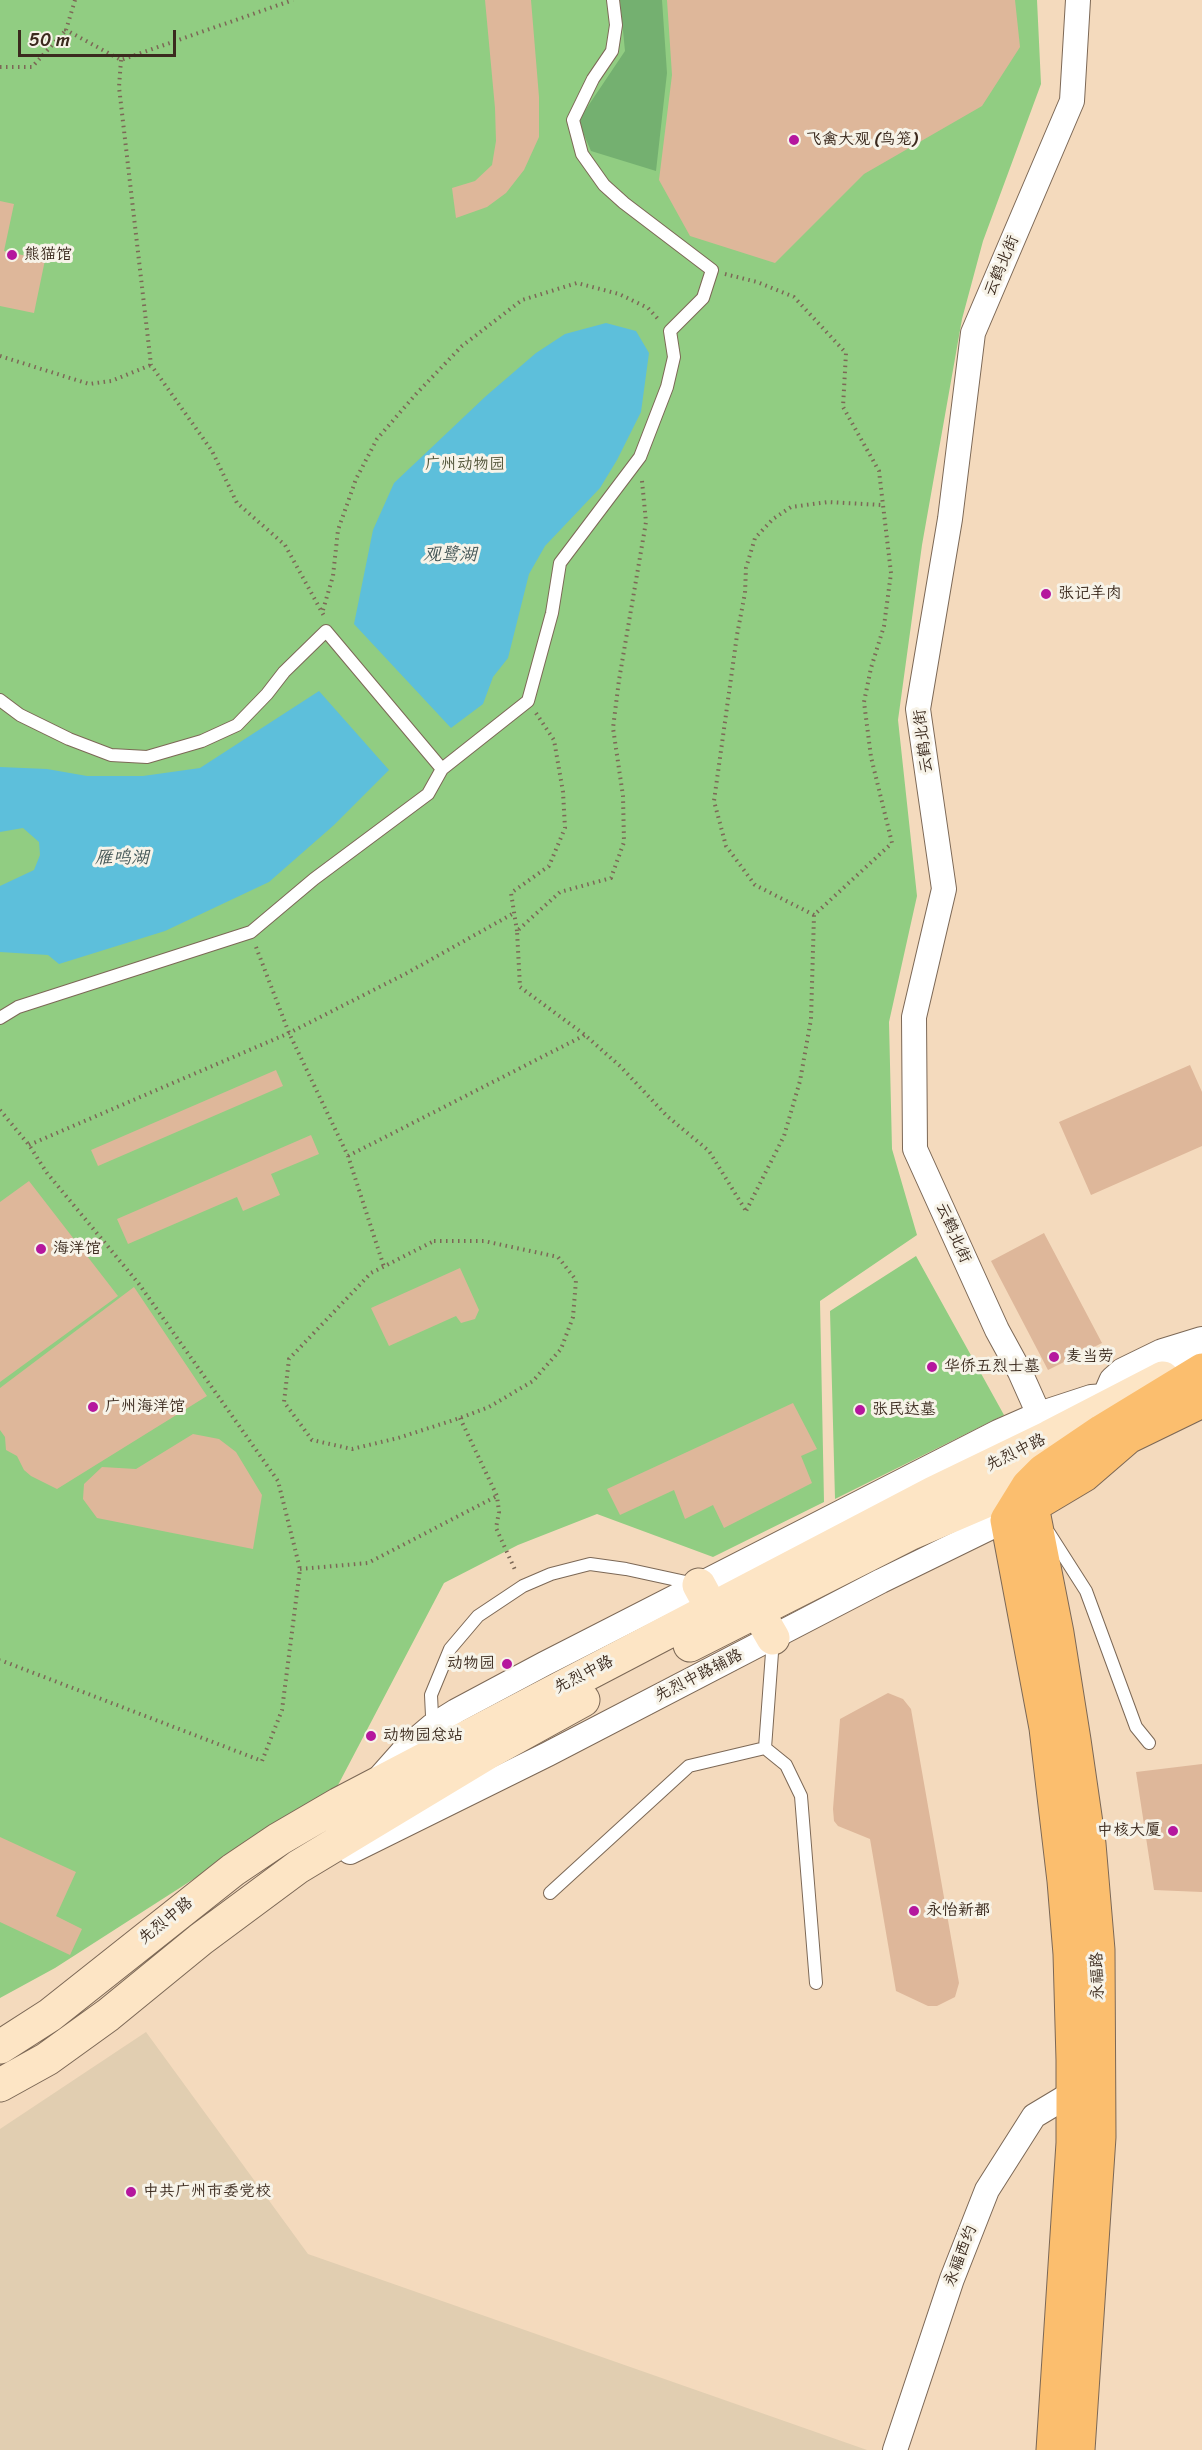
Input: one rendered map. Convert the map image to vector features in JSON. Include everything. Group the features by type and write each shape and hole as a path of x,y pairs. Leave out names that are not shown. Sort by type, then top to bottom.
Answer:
{"main road":[{"name":"先烈中路","path":"1119,1411 1202,1358"},
{"path":"933,1493 1019,1499 1064,1456 1119,1411 1202,1370"},
{"name":"先烈中路","path":"0,2048 50,2015 233,1870 279,1839 372,1787 439,1736 705,1597 933,1493 1044,1426 1119,1411 1202,1401"},
{"name":"先烈中路","path":"0,2085 47,2058 93,2026 258,1895 389,1810 487,1753 668,1656 766,1625 911,1533 1019,1499"},
{"name":"永福路","path":"1019,1499 1062,1860 1070,1954 1074,2092 1066,2274 1053,2450"},
{"name":"永福路","path":"1019,1499 1057,1633 1089,1844 1098,1950 1099,2137 1078,2450"}],"street":[{"name":"云鹤北街","path":"1044,1426 1020,1372 997,1330 915,1149 914,1017 944,889 918,709 950,519 973,333 1072,101 1078,0"},
{"path":"1119,1411 1116,1382 1124,1374 1162,1355 1202,1343"},
{"path":"705,1597 998,1432 1044,1426"},
{"name":"永福西约","path":"896,2450 952,2278 987,2190 1034,2116 1074,2092"}],"lane":[{"path":"0,1018 18,1007 251,932 314,879 428,794 442,769 528,701 552,613 560,563 640,457 667,387 674,357 670,331 704,298 712,270 604,185 582,154 573,120 593,79 612,51 616,25 613,0"},
{"path":"0,700 20,715 69,739 111,755 147,757 202,741 237,725 267,694 284,672 326,631 442,769"},
{"path":"1019,1499 1086,1591 1136,1727 1149,1743"},
{"path":"439,1736 431,1695 450,1649 477,1616 523,1586 550,1574 590,1564 626,1569 705,1597"},
{"path":"765,1748 766,1625"},
{"path":"549,1893 689,1766 765,1748"},
{"path":"765,1748 786,1765 801,1796 816,1983"}],"path":[{"path":"0,67 32,67 66,30 75,0"},
{"path":"66,30 121,60 293,0"},
{"path":"121,60 119,87 151,365 212,451 237,503 285,544 323,610 326,631"},
{"path":"528,701 554,740 563,792 565,828 549,866 511,892 517,931 520,987 585,1035 621,1067 667,1116 709,1151 746,1211 784,1136 800,1081 811,1019 814,915 892,843 871,758 864,702 871,668 884,626 891,573 879,471 843,407 846,353 794,297 757,282 712,270"},
{"path":"323,610 333,576 338,530 356,479 378,439 416,394 462,346 522,300 577,283 620,294 648,308 670,331"},
{"path":"0,356 89,384 111,381 151,365"},
{"path":"517,931 560,892 611,878 624,842 623,796 613,728 646,522 640,457"},
{"path":"814,915 755,885 726,846 714,801 736,635 746,594 746,568 755,538 773,519 791,507 828,502 882,505"},
{"path":"29,1144 289,1033 407,973 514,913"},
{"path":"251,932 289,1033 348,1156 384,1267"},
{"path":"348,1156 585,1035"},
{"path":"0,1110 29,1144 47,1173 139,1284 278,1481 300,1569 282,1710 262,1761 0,1660"},
{"path":"434,1241 484,1241 558,1257 576,1280 573,1317 561,1349 533,1381 489,1407 460,1418 398,1438 352,1449 312,1440 284,1402 289,1359 371,1273 434,1241"},
{"path":"460,1418 497,1496 500,1512 496,1528 523,1586"},
{"path":"300,1569 368,1563 497,1496"}],"shaded area":[{"name":"中共广州市委党校","path":"146,2032 308,2254 867,2450 0,2450 0,2129"}],"green space":[{"name":"广州动物园","path":"0,0 1037,0 1041,84 983,241 962,319 922,545 898,720 917,896 889,1022 892,1149 917,1235 820,1301 824,1502 713,1557 597,1514 518,1545 444,1583 337,1787 55,1968 0,1998"},
{"path":"620,0 662,0 667,73 656,171 591,151 578,121 625,51"},
{"path":"916,1256 1004,1415 835,1499 830,1311"}],"water":[{"name":"观鹭湖","path":"606,323 636,331 649,353 641,412 600,488 545,546 529,574 508,658 493,677 483,704 451,728 354,624 373,530 394,483 486,396 536,353 565,334"},
{"name":"雁鸣湖","path":"319,691 389,770 334,825 269,882 165,931 59,964 48,955 0,952 0,886 34,870 40,855 39,842 23,828 0,832 0,767 47,769 87,776 143,776 200,768"}],"building":[{"path":"485,0 531,0 539,97 539,137 524,170 506,193 487,207 456,218 452,188 475,181 492,165 496,141"},
{"name":"飞禽大观 (鸟笼)","path":"667,0 1015,0 1020,47 982,106 864,174 775,263 690,236 659,180 672,75"},
{"name":"熊猫馆","path":"0,201 14,204 4,251 45,260 34,313 0,306"},
{"path":"1190,1065 1202,1092 1202,1146 1091,1195 1059,1122"},
{"path":"276,1070 283,1086 98,1166 91,1150"},
{"path":"311,1135 319,1154 271,1174 280,1195 243,1211 237,1197 128,1244 117,1219"},
{"name":"海洋馆","path":"29,1181 118,1296 0,1382 0,1202"},
{"path":"1044,1233 1102,1343 1048,1370 991,1261"},
{"path":"460,1268 479,1310 475,1319 461,1323 456,1316 389,1346 371,1308"},
{"path":"134,1287 207,1396 57,1489 31,1476 24,1470 17,1456 6,1450 5,1437 0,1430 0,1388"},
{"path":"793,1403 817,1449 801,1456 812,1483 724,1528 713,1505 685,1519 674,1490 620,1515 607,1489"},
{"path":"193,1434 219,1439 236,1452 262,1495 253,1549 97,1518 83,1499 84,1484 102,1467 136,1469"},
{"name":"永怡新都","path":"888,1693 903,1699 911,1709 959,1983 955,1997 937,2006 928,2006 896,1991 870,1839 838,1826 834,1821 840,1719"},
{"name":"中核大厦","path":"1202,1764 1202,1892 1154,1890 1136,1772"},
{"path":"0,1837 76,1872 56,1916 82,1929 70,1955 0,1922"}],"place":[{"name":"飞禽大观 (鸟笼)","path":"794,140"},
{"name":"熊猫馆","path":"12,255"},
{"name":"张记羊肉","path":"1046,594"},
{"name":"海洋馆","path":"41,1249"},
{"name":"麦当劳","path":"1054,1357"},
{"name":"华侨五烈士墓","path":"932,1367"},
{"name":"广州海洋馆","path":"93,1407"},
{"name":"张民达墓","path":"860,1410"},
{"name":"动物园","path":"507,1664"},
{"name":"动物园总站","path":"371,1736"},
{"name":"中核大厦","path":"1173,1831"},
{"name":"永怡新都","path":"914,1911"},
{"name":"中共广州市委党校","path":"131,2192"}]}
